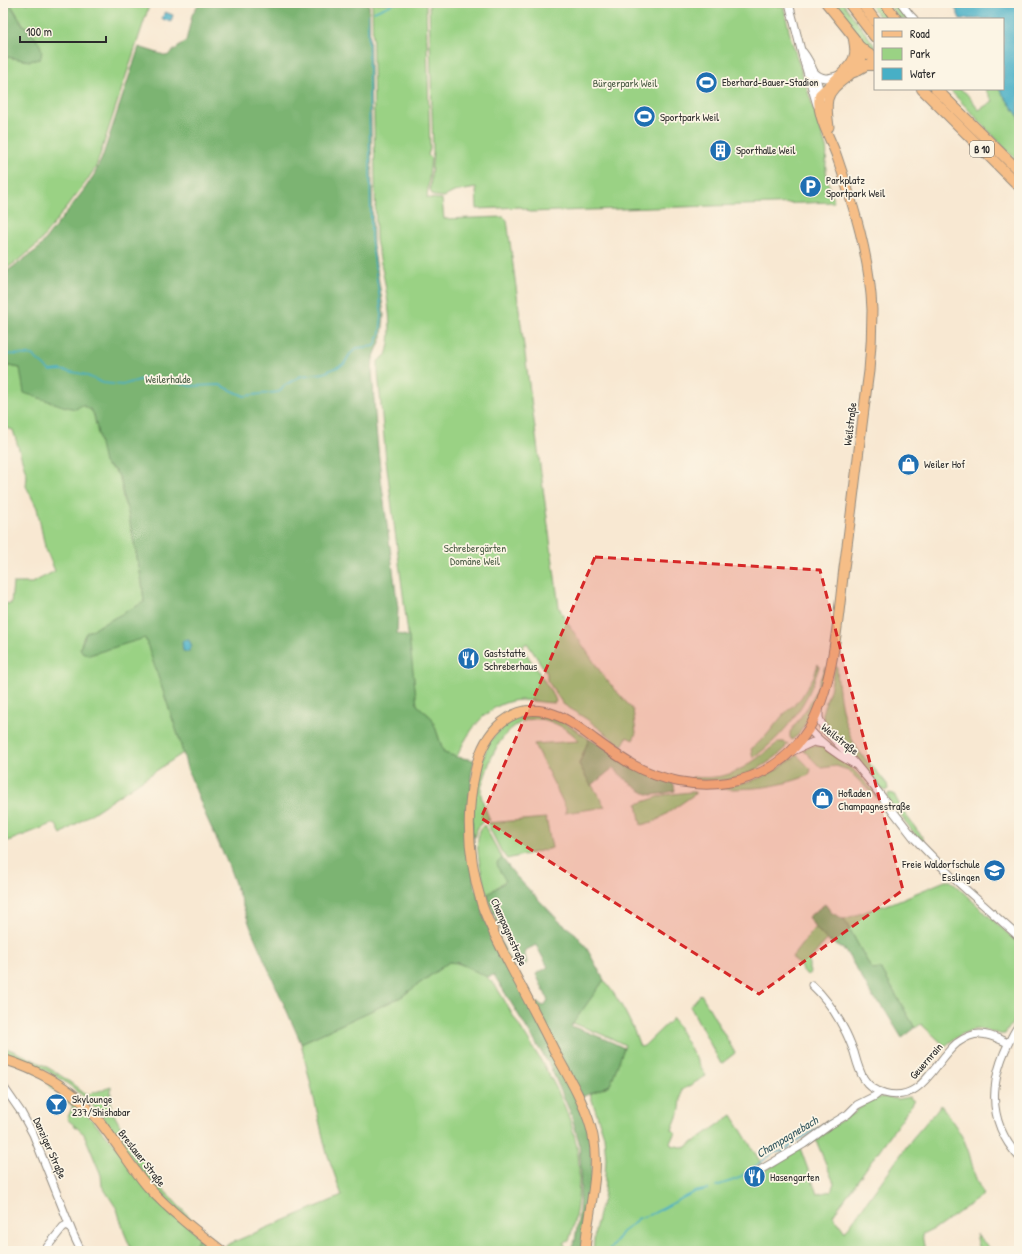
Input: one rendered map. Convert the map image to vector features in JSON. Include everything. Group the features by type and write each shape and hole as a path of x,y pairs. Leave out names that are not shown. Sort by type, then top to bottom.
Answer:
{"highway":[{"path":"849,3 874,36"},
{"path":"862,3 874,20"},
{"path":"885,3 895,18"},
{"path":"860,47 874,57"},
{"path":"854,72 866,65 874,65"},
{"path":"913,90 929,104 944,112"},
{"name":"B 10","path":"923,90 1019,186"},
{"name":"B 10","path":"937,90 1019,171"},
{"path":"946,90 969,115 992,144"}],"main road":[{"path":"826,3 854,37 863,51 862,57 854,72 832,91 828,98 828,121"},
{"path":"819,108 820,94 853,60 855,54 854,37"},
{"name":"Weilstraße","path":"808,729 818,708 828,675 840,603 869,371 872,322 870,284 864,244 833,144 819,108"},
{"name":"Weilstraße","path":"828,121 833,144"},
{"name":"Champagnestraße","path":"585,1251 595,1172 595,1150 591,1129 578,1095 492,928 482,903 476,880 470,843 470,809 474,777 481,750 491,732 502,722 520,713 534,711 549,712 564,718 612,752 647,772 689,784 714,784 744,779 764,771 804,742 808,729"},
{"name":"Breslauer Straße","path":"3,1059 44,1075 79,1099 92,1112 129,1162 158,1197 184,1222 222,1251"}],"street":[{"name":"Weilstraße","path":"789,3 819,108"},
{"path":"901,3 913,18"},
{"name":"Weilstraße","path":"802,50 809,60 814,72 828,121"},
{"path":"814,72 824,79 839,75"},
{"path":"811,84 820,94 825,94 832,91"},
{"name":"Weilstraße","path":"818,708 820,722 830,736 844,749 917,842 951,876 1019,937"},
{"name":"Weilstraße","path":"808,729 843,758 857,766"},
{"path":"808,729 830,736"},
{"path":"804,742 825,744"},
{"name":"Geuernrain","path":"812,985 825,998 841,1022 851,1044 862,1077 869,1086 880,1092 898,1095 915,1090 926,1080 947,1053 971,1035 985,1034 1008,1043"},
{"path":"1019,1024 1008,1043 1000,1063 996,1075 994,1096 996,1113 1001,1130 1008,1143 1019,1157"},
{"name":"Danziger Straße","path":"3,1086 21,1112 33,1134 78,1246 82,1251"},
{"path":"760,1170 804,1144 848,1114 857,1105 880,1092"},
{"path":"44,1251 64,1226 69,1224"}],"highlighted area":[{"path":"595,557 820,570 903,890 759,994 481,818"}],"green space":[{"path":"3,3 10,3 23,25 37,40 42,54 40,59 30,61 7,57 3,66"},
{"path":"10,3 150,3 96,167 39,243 23,257 3,271 3,66 7,57 31,61 32,33 23,24"},
{"name":"Weilerhalde","path":"199,3 369,3 373,245 384,314 382,337 373,359 372,370 381,479 398,608 397,633 409,637 417,705 432,718 444,753 474,760 471,777 474,885 585,1119 590,1139 592,1171 583,1251 570,1250 575,1240 579,1214 581,1172 579,1142 571,1114 550,1066 494,975 487,977 459,963 449,962 401,997 301,1043 253,934 228,864 206,816 187,768 179,738 145,638 89,655 82,652 80,648 86,633 144,602 142,582 127,508 120,478 114,470 104,463 94,415 91,410 82,405 76,409 66,407 24,393 20,368 3,365 3,274 38,249 94,175 102,158 139,47 167,56 186,41 192,15"},
{"name":"Schrebergärten Domäne Weil","path":"372,3 426,3 430,149 428,155 431,158 427,198 442,199 444,219 504,217 507,220 559,607 563,616 604,677 633,710 636,733 633,740 627,737 622,746 588,720 563,704 547,680 547,673 527,643 522,647 554,696 556,701 555,703 521,700 499,706 490,711 474,727 457,757 444,753 432,718 417,705 386,460 378,372 378,361 386,355 390,330 385,282 376,240"},
{"name":"Sportpark Weil","path":"429,3 772,3 784,8 791,39 826,147 827,174 834,202 529,212 520,207 477,209 476,188 454,192 444,197 433,196 430,190 433,151"},
{"path":"831,3 843,3 874,45 874,54 866,49 861,38"},
{"path":"869,3 881,3 891,18 880,18"},
{"path":"888,3 897,3 908,18 898,18"},
{"path":"950,90 962,90 966,93 979,110 993,101 986,90 1000,90 1019,117 1019,163"},
{"path":"3,365 20,368 93,412 107,466 114,470 118,475 122,485 124,502 127,508 142,582 144,603 86,633 82,641 81,650 89,655 145,637 183,753 61,834 55,823 3,843 3,603 11,604 13,583 32,583 55,571 45,547 37,508 26,486 27,476 13,430 3,427"},
{"path":"818,664 819,667 814,681 794,718 765,749 753,758 751,749 765,737 783,715 801,698 814,676"},
{"path":"835,666 837,667 842,710 853,741 858,750 887,784 888,789 885,791 881,789 859,761 828,729 823,720 823,710 830,690"},
{"path":"825,667 823,682 811,711 802,729 792,740 790,737 790,732 809,705"},
{"path":"535,714 562,721 589,739 579,764 605,807 565,813 566,808 534,744 579,741 568,730 561,726 541,719 530,719 511,729 496,748 481,791 482,800 490,820 481,823 475,837 473,837 472,823 478,772 489,742 507,722 523,716"},
{"path":"589,739 674,784 675,791 655,795 647,794 631,784 613,768 591,786 579,764"},
{"path":"779,742 788,744 785,749 772,760 758,769 742,776 726,780 692,781 692,777 707,778 730,774 740,770"},
{"path":"811,745 823,747 836,755 869,786 877,798 848,770 836,766 821,768 803,750"},
{"path":"797,755 811,769 807,776 785,783 764,787 719,789 719,787 747,782 764,776 779,768"},
{"path":"695,792 695,794 656,821 641,825 637,804 664,795"},
{"path":"889,793 894,794 902,810 923,838 923,841 920,841 888,799"},
{"path":"546,818 552,848 507,859 501,851 488,825 488,823"},
{"path":"484,825 502,858 497,863 506,880 487,895 478,848 480,831"},
{"path":"502,858 515,875 560,922 576,934 586,947 604,980 571,1026 624,1048 610,1085 582,1097 534,1005 537,1003 544,1006 548,1000 536,974 548,967 536,945 524,951 527,963 520,968 490,905 487,895 506,881 498,868 497,863"},
{"path":"945,881 951,881 1019,944 1019,1013 1005,1034 977,1029 971,1030 960,1035 945,1046 921,1024 915,1028 881,969 872,970 844,919 897,901"},
{"path":"825,904 832,913 844,919 872,970 881,969 915,1028 902,1038 881,1004 873,998 845,950 827,940 808,917"},
{"path":"815,927 827,940 809,960 809,970 811,973 807,975 792,957"},
{"path":"449,962 477,971 494,984 543,1064 567,1112 577,1147 579,1182 575,1219 569,1241 564,1243 567,1251 231,1251 224,1246 342,1196 326,1150 301,1043 401,997"},
{"path":"604,980 625,1012 640,1047 644,1046 673,1018 706,1076 682,1090 680,1109 672,1130 675,1132 670,1143 671,1145 685,1148 732,1115 761,1163 754,1167 758,1173 773,1166 800,1148 817,1194 831,1191 834,1183 815,1138 855,1113 858,1108 875,1099 882,1097 899,1099 909,1097 914,1101 913,1103 833,1215 845,1232 912,1139 941,1105 964,1140 975,1176 983,1195 940,1226 922,1235 925,1251 593,1251 595,1230 604,1194 606,1159 604,1136 590,1094 610,1085 625,1045 573,1023"},
{"path":"701,994 735,1053 721,1064 690,1006"},
{"path":"3,1047 26,1056 47,1067 77,1087 86,1095 111,1087 111,1109 123,1131 160,1186 193,1221 193,1223 153,1185 132,1159 103,1118 83,1096 65,1082 45,1070 3,1052"},
{"path":"50,1082 69,1095 199,1237 196,1243 196,1251 132,1251 117,1209 102,1186 101,1175 84,1134 67,1119 73,1106 48,1085"},
{"path":"976,1234 993,1251 981,1251"},
{"path":"199,1237 217,1251 196,1251 196,1243"}],"water":[{"path":"953,3 1019,3 1019,117 1000,90 1004,90 1004,18 960,18"},
{"path":"165,12 173,15 171,22 162,19"},
{"path":"183,640 189,640 192,646 188,652 183,651"}],"waterway":[{"path":"374,12 395,3"},
{"path":"3,354 32,355 50,371 60,370 83,374 103,383 122,385 143,379 179,383 190,386 220,385 244,396 279,392 285,385 301,376 324,373 344,364 350,354 357,348 375,346 380,333 382,315 371,238 368,14"},
{"name":"Champagnebach","path":"716,1186 737,1179 775,1152 784,1151 798,1140 834,1119"},
{"name":"Champagnebach","path":"608,1251 622,1232 637,1219 654,1213 694,1192 708,1189"}],"place":[{"name":"Eberhard-Bauer-Stadion","path":"707,82"},
{"name":"Sportpark Weil","path":"645,117"},
{"name":"Sporthalle Weil","path":"720,150"},
{"name":"Parkplatz Sportpark Weil","path":"811,186"},
{"name":"Weiler Hof","path":"909,464"},
{"name":"Gaststatte Schreberhaus","path":"469,659"},
{"name":"Hofladen Champagnestraße","path":"822,799"},
{"name":"Freie Waldorfschule Esslingen","path":"995,870"},
{"name":"Skylounge 237/Shishabar","path":"57,1105"},
{"name":"Hasengarten","path":"755,1177"}],"park label":[{"name":"Bürgerpark Weil","path":"625,83"}]}
